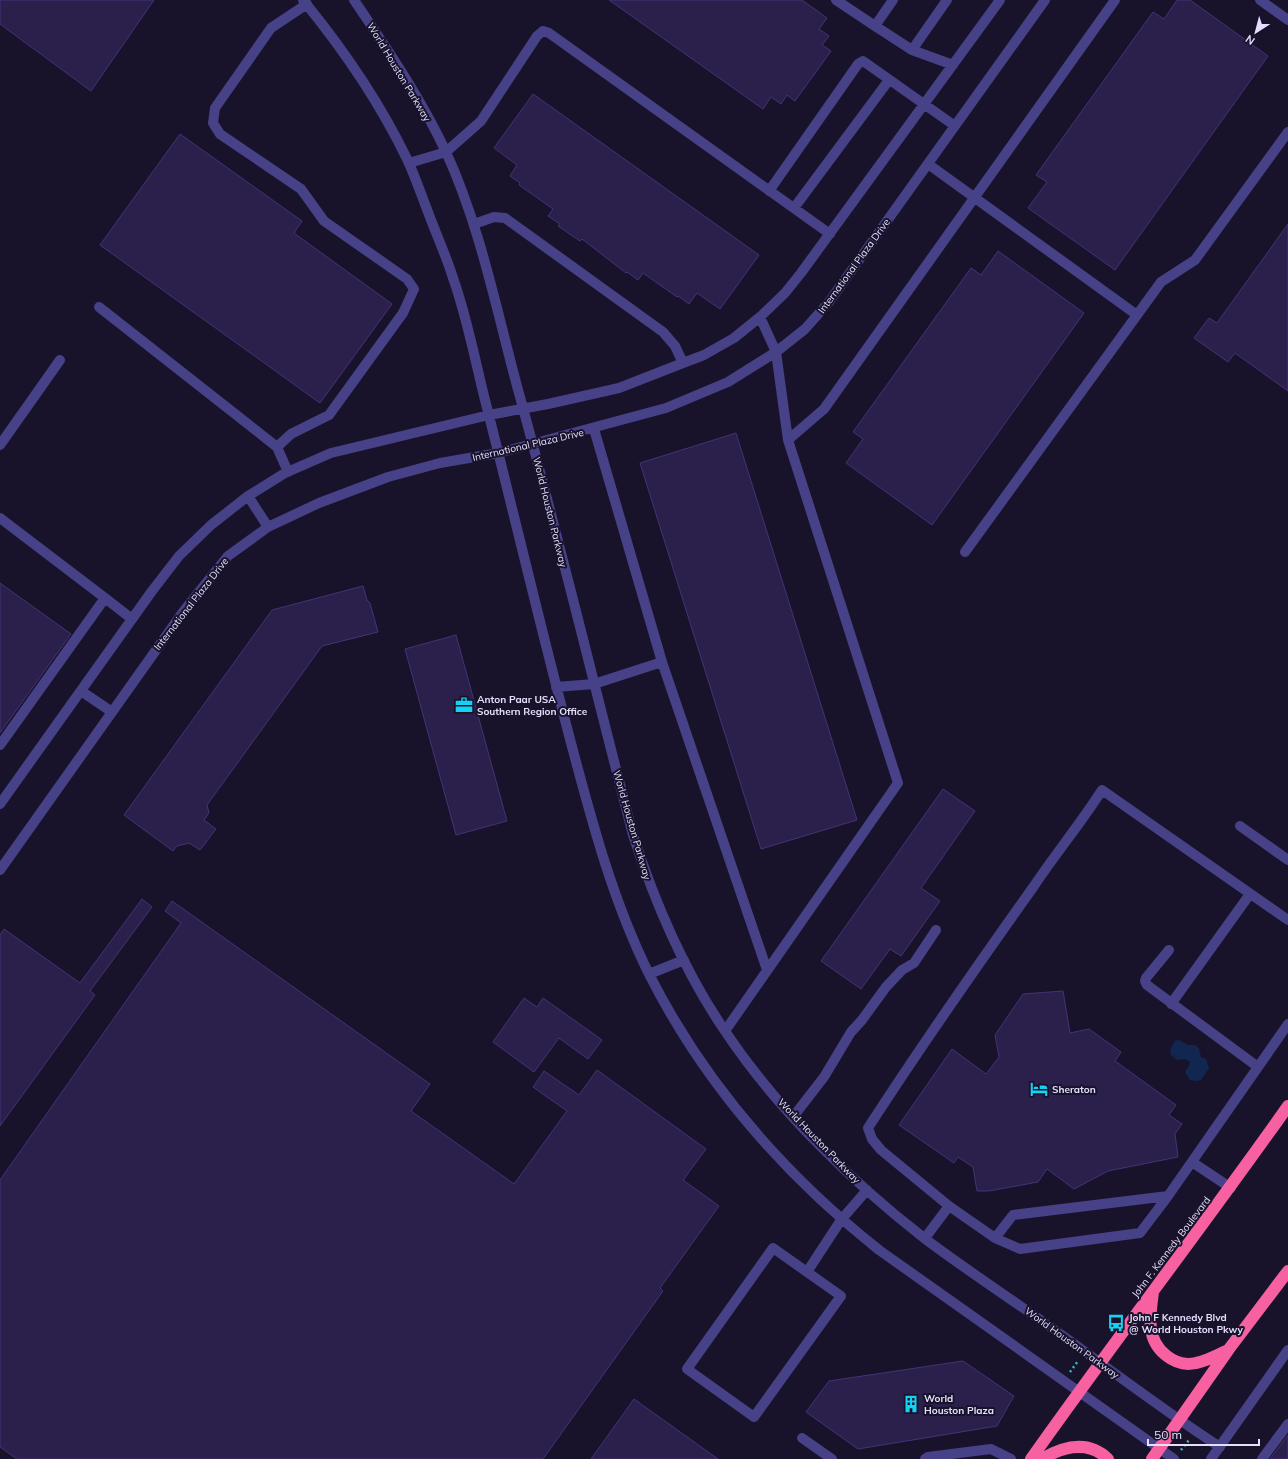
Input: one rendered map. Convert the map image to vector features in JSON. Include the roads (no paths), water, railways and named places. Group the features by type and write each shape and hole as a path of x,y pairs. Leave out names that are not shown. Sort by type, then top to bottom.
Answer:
{"highway":[{"name":"John F. Kennedy Boulevard","path":"1031,1459 1078,1392 1231,1188 1288,1106"},
{"path":"1152,1459 1229,1349 1288,1271"},
{"path":"1154,1290 1151,1329 1158,1347 1167,1356 1180,1363 1196,1363 1229,1349"},
{"path":"1042,1459 1067,1448 1078,1446 1096,1450 1108,1459"}],"street":[{"name":"World Houston Parkway","path":"354,0 388,49 416,96 446,152 474,224 524,409 633,834 650,888 684,960 724,1031 793,1117 867,1190 925,1238 1101,1363 1179,1421 1220,1447"},
{"path":"836,0 912,50 953,65"},
{"path":"875,26 893,0"},
{"path":"912,50 947,0"},
{"path":"0,804 132,619 179,556 211,525 248,496 288,472 331,453 489,415 524,409 619,388 704,355 734,338 760,317 785,293 830,234 1000,0"},
{"name":"International Plaza Drive","path":"0,870 183,612 228,556 268,526 319,503 388,477 440,463 498,454 594,429 673,405 728,382 776,352 805,329 829,302 1045,0"},
{"path":"788,440 824,409 1115,0"},
{"path":"1260,0 1288,20"},
{"path":"277,447 291,434 329,415 403,313 411,299 414,289 407,279 324,221 301,189 220,134 213,123 215,108 271,28 305,2 344,52 378,104 409,163 454,279 556,687 592,823 612,885 649,974 699,1061 732,1104 770,1149 841,1220 879,1250 1174,1459"},
{"path":"409,163 446,152 481,121 538,36 543,31 549,33 830,234"},
{"path":"769,191 858,64 863,61 955,126"},
{"path":"794,208 889,80"},
{"path":"965,552 1161,282 1195,260 1288,132"},
{"path":"928,164 1137,315"},
{"path":"474,224 494,217 505,218 663,332 675,346 683,363"},
{"path":"99,307 277,447 288,472"},
{"path":"724,1031 898,783 788,440 776,352 760,317"},
{"path":"0,445 60,360"},
{"path":"594,429 662,662 767,970"},
{"path":"248,496 268,526"},
{"path":"0,518 132,619"},
{"path":"0,745 105,598"},
{"path":"556,687 594,684 662,662"},
{"path":"81,691 112,712"},
{"path":"1288,920 1102,790 1078,828 1049,864 940,1019 868,1128 872,1139 881,1150 949,1206 995,1238 1020,1249 1140,1233 1168,1196 1288,1024"},
{"path":"1240,826 1288,860"},
{"path":"1171,1004 1250,894"},
{"path":"793,1117 824,1076 851,1032 862,1020 886,987 902,970 914,962 936,930"},
{"path":"1169,950 1145,981 1171,1004 1258,1067"},
{"path":"649,974 684,960"},
{"path":"1192,1162 1231,1188"},
{"path":"807,1272 841,1220 867,1190"},
{"path":"995,1238 1013,1215 1168,1196"},
{"path":"925,1238 949,1206"},
{"path":"773,1248 807,1272 841,1296 754,1417 687,1369 773,1248"},
{"path":"1211,1459 1288,1350"},
{"path":"1262,1459 1288,1424"},
{"path":"802,1438 832,1459"},
{"path":"925,1459 928,1457 990,1449 1011,1459"}],"water":[{"path":"1179,1040 1188,1045 1195,1045 1199,1049 1201,1057 1206,1059 1209,1068 1201,1080 1190,1080 1185,1072 1190,1062 1186,1059 1177,1060 1171,1055 1170,1050 1175,1041"}],"place":[{"name":"Anton Paar USA Southern Region Office","path":"464,705"},
{"name":"Sheraton","path":"1039,1089"},
{"name":"John F Kennedy Blvd @ World Houston Pkwy","path":"1116,1323"},
{"name":"World Houston Plaza","path":"911,1404"}]}
